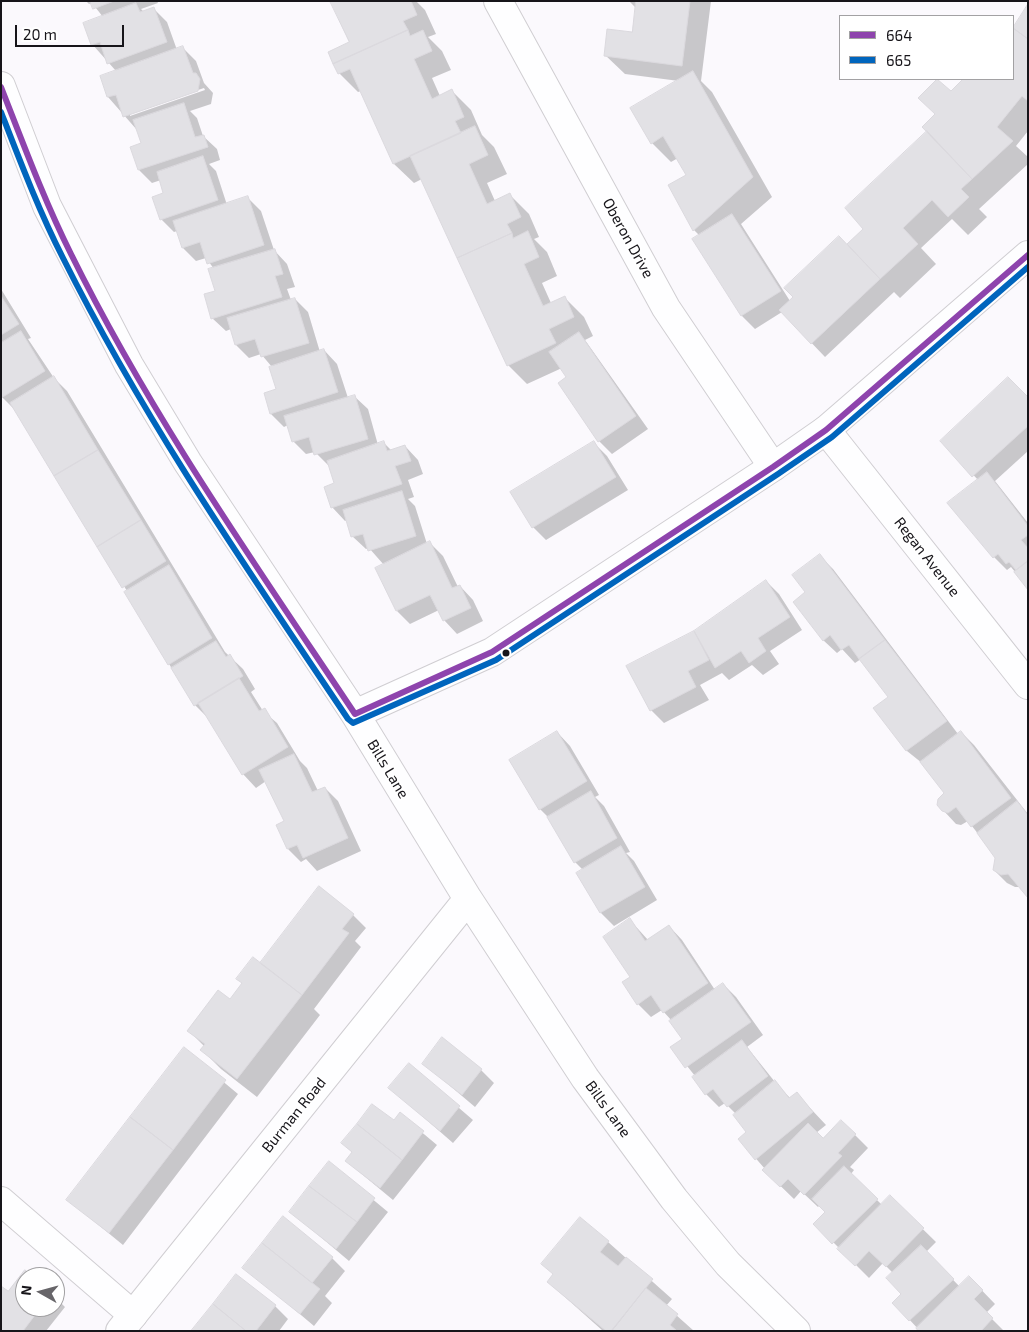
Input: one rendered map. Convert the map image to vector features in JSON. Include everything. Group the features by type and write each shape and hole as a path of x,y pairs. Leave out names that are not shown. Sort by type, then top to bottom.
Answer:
{"street":[{"name":"Oberon Drive","path":"498,1 666,308 773,467"},
{"name":"Bills Lane","path":"1,86 47,206 130,365 188,463 354,714 468,899 585,1078 674,1199 728,1264 796,1331"},
{"path":"354,714 492,652 773,467 826,430 1028,255"},
{"name":"Regan Avenue","path":"826,430 1028,685"},
{"name":"Burman Road","path":"126,1323 468,899"},
{"path":"1,1201 126,1323"}],"building":[{"path":"90,1 114,1 93,9"},
{"path":"330,1 411,1 417,15 403,21 408,30 333,64 328,52 349,42"},
{"path":"636,1 690,1 682,66 604,56 607,29 632,32"},
{"path":"136,3 140,12 154,7 167,42 107,64 100,42 91,45 83,23"},
{"path":"1028,4 1028,39 1014,29"},
{"path":"1014,29 1028,39 1028,101 1022,96 997,127 1013,141 972,179 922,127 935,114 918,98 936,80 951,91 962,80 1014,80"},
{"path":"408,30 410,36 423,30 432,51 414,59 432,99 452,89 464,117 455,121 461,133 393,164 350,69 338,74 333,64"},
{"path":"183,46 193,73 196,73 200,79 198,91 123,117 116,95 107,97 100,76"},
{"path":"693,71 753,177 693,231 668,185 686,175 663,136 651,144 630,108"},
{"path":"184,103 195,137 204,135 208,147 138,170 130,147 141,143 133,120"},
{"path":"475,126 488,155 469,164 487,204 510,193 521,217 507,224 512,233 457,258 410,156"},
{"path":"927,131 972,179 961,189 969,197 948,217 932,200 903,228 918,244 880,279 847,244 863,229 845,208"},
{"path":"203,156 218,200 160,220 152,197 163,193 157,172"},
{"path":"248,196 264,245 207,264 200,242 182,248 173,221"},
{"path":"732,214 781,291 741,316 692,239"},
{"path":"528,231 539,257 524,264 543,306 565,296 574,317 549,329 556,343 507,366 457,258 512,233 513,238"},
{"path":"839,236 880,279 811,344 779,310 793,297 784,288"},
{"path":"275,249 283,274 275,276 282,297 211,319 204,294 215,291 208,269"},
{"path":"1,296 19,324 1,335"},
{"path":"295,298 309,343 261,357 255,339 235,345 227,318"},
{"path":"21,331 45,371 1,398 1,343"},
{"path":"579,332 636,416 598,442 558,383 566,377 549,352"},
{"path":"324,349 338,392 270,414 264,393 276,389 269,367"},
{"path":"54,376 98,450 54,476 10,403"},
{"path":"1008,377 1028,397 1028,426 972,477 940,441"},
{"path":"355,395 368,439 314,455 309,437 292,442 284,416"},
{"path":"384,441 387,451 405,445 411,461 395,466 402,484 331,508 324,487 334,483 327,461"},
{"path":"594,441 616,477 532,528 510,492"},
{"path":"98,450 141,520 97,547 54,476"},
{"path":"987,472 1028,526 1028,535 1021,540 1028,548 1028,561 1016,570 1009,562 1006,564 998,554 993,558 947,503"},
{"path":"402,491 416,536 368,551 363,534 351,537 343,510"},
{"path":"141,520 166,561 122,588 97,547"},
{"path":"430,541 452,588 460,585 471,608 443,621 430,595 396,611 375,568"},
{"path":"820,554 885,640 859,659 849,645 841,650 830,635 823,641 793,602 805,592 792,575"},
{"path":"1028,561 1028,590 1014,572"},
{"path":"169,565 212,638 168,665 124,592"},
{"path":"766,580 790,617 758,638 766,651 749,663 741,651 715,668 694,631"},
{"path":"694,631 709,660 688,671 696,687 650,711 626,666"},
{"path":"885,640 947,721 906,751 873,708 888,697 859,659"},
{"path":"216,641 226,657 230,654 243,676 194,706 171,668"},
{"path":"239,678 259,711 265,708 288,747 242,775 198,703"},
{"path":"557,731 587,781 539,810 509,760"},
{"path":"961,731 1011,798 971,827 956,807 948,813 942,811 937,805 938,799 944,793 920,762"},
{"path":"294,754 312,792 325,787 348,838 303,858 297,845 287,849 276,825 284,821 259,770"},
{"path":"591,791 617,838 574,863 547,817"},
{"path":"1017,801 1028,815 1028,898 1008,874 1001,875 993,870 995,858 977,833"},
{"path":"621,846 645,887 600,913 576,873"},
{"path":"319,886 354,914 342,929 349,933 302,995 260,963"},
{"path":"630,918 645,941 669,925 708,983 663,1013 651,995 637,1005 622,982 630,977 603,937"},
{"path":"253,957 302,995 237,1079 200,1050 205,1044 187,1031 218,990 230,999 242,983 236,979"},
{"path":"723,983 751,1022 685,1068 670,1047 682,1039 669,1021"},
{"path":"442,1037 482,1069 462,1095 422,1064"},
{"path":"742,1040 768,1076 727,1107 713,1089 705,1095 692,1077"},
{"path":"184,1047 226,1080 173,1150 130,1117"},
{"path":"409,1063 460,1106 440,1131 388,1088"},
{"path":"775,1080 789,1098 797,1092 813,1112 755,1160 738,1139 746,1132 733,1115"},
{"path":"372,1104 394,1120 400,1112 424,1131 402,1160 357,1124"},
{"path":"130,1117 173,1150 109,1233 66,1200"},
{"path":"841,1120 856,1134 838,1153 842,1156 804,1195 788,1179 780,1187 762,1170 808,1123 823,1138"},
{"path":"357,1124 402,1160 380,1188 345,1161 352,1152 341,1143"},
{"path":"329,1161 375,1198 357,1222 309,1186"},
{"path":"844,1166 878,1199 832,1244 813,1224 825,1212 812,1199"},
{"path":"309,1186 357,1222 336,1249 289,1212"},
{"path":"890,1195 924,1228 886,1267 869,1251 855,1266 837,1249"},
{"path":"283,1216 333,1257 312,1283 262,1243"},
{"path":"580,1217 609,1241 600,1252 618,1266 626,1257 653,1279 611,1331 606,1331 547,1282 553,1274 541,1264"},
{"path":"262,1243 320,1289 300,1314 242,1268"},
{"path":"921,1245 954,1279 909,1321 892,1303 901,1294 886,1278"},
{"path":"236,1274 276,1305 256,1331 246,1331 213,1304"},
{"path":"969,1276 983,1290 974,1299 993,1318 981,1331 918,1331 916,1328"},
{"path":"15,1282 15,1317 34,1317 23,1331 1,1331 1,1286 8,1291"},
{"path":"646,1288 678,1314 670,1325 677,1331 612,1331"},
{"path":"213,1304 246,1331 191,1331"}],"transit line":[{"name":"664","path":"1,87 61,234 135,373 242,545 355,714 492,652 773,467 826,430 1028,255"},
{"name":"665","path":"1,112 30,186 54,240 127,377 162,436 235,550 348,719 353,723 496,660 778,474 832,437 1028,267"}]}
